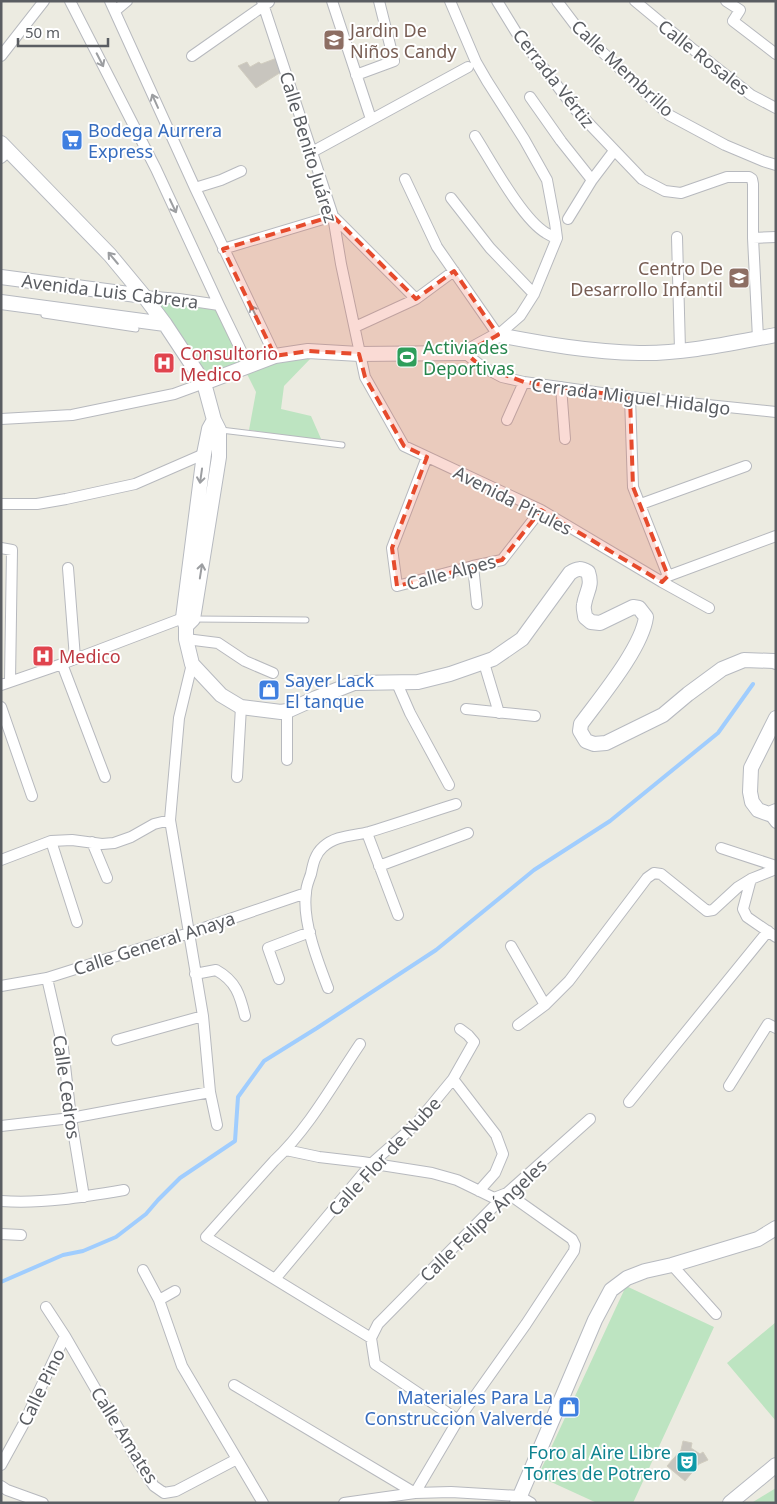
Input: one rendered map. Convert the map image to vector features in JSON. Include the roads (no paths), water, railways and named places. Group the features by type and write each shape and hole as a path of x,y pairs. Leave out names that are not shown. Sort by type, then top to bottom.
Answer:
{"street":[{"path":"1,56 44,1"},
{"path":"70,1 156,168 248,365"},
{"path":"110,1 195,188 275,356"},
{"path":"115,11 127,1"},
{"path":"332,1 371,119"},
{"path":"356,75 394,60 380,1"},
{"path":"1,419 72,415 174,394 275,356 308,351 359,354 465,353 498,335 520,316 534,294 557,238 547,180 476,62 450,1"},
{"name":"Cerrada Vértiz","path":"497,1 516,32 575,109 642,179 665,191 681,193 727,176 749,177 752,179 753,238"},
{"name":"Calle Membrillo","path":"557,1 579,30 669,115 725,145 776,165"},
{"name":"Calle Rosales","path":"635,1 744,89 776,108"},
{"path":"726,1 740,10 733,21 776,54"},
{"path":"192,56 265,2"},
{"name":"Calle Benito Juárez","path":"265,2 333,216 359,354"},
{"path":"312,152 468,67"},
{"path":"530,96 561,141 592,180"},
{"path":"475,136 521,208 545,233 557,238"},
{"path":"4,150 110,255 165,324 204,383 216,425 219,457 187,626"},
{"path":"568,219 592,180 614,151"},
{"path":"195,188 221,180 241,171"},
{"path":"405,179 437,247 498,335 582,350 640,353 680,350 776,335"},
{"path":"451,198 490,248 534,294"},
{"path":"223,248 333,216 416,299"},
{"path":"677,237 680,350"},
{"path":"758,338 753,238 776,237"},
{"path":"355,327 416,299 454,271"},
{"name":"Avenida Luis Cabrera","path":"1,277 219,305"},
{"name":"Avenida Luis Cabrera","path":"1,302 165,324"},
{"name":"Cerrada Miguel Hidalgo","path":"465,353 481,366 502,377 524,382 630,397 776,412"},
{"name":"Avenida Pirules","path":"359,354 365,378 404,446 541,510 665,579 709,608"},
{"path":"507,420 524,382"},
{"path":"561,388 565,439"},
{"path":"630,397 633,487 641,504 665,579 776,536"},
{"path":"216,425 209,428 204,454 187,626 192,664 179,718 170,820 203,1016 210,1092 217,1125"},
{"path":"1,504 37,504 135,484 204,454"},
{"name":"Calle Alpes","path":"427,457 392,548 397,586 502,560 541,510"},
{"path":"641,504 746,466"},
{"path":"1,548 12,550 6,683 75,658 187,626 245,661 273,673"},
{"path":"473,566 477,604"},
{"path":"68,568 75,658"},
{"path":"192,664 221,695 240,706 287,714 316,698 354,683 418,682 484,663 510,648 522,639 570,573 576,569 583,569 588,572 591,580 584,606 585,617 591,622 600,623 633,608 639,608 646,617 644,626 628,659 581,724 580,731 586,741 594,744 606,743 663,715 722,669 744,660 775,661"},
{"path":"484,663 499,713"},
{"path":"62,664 105,777"},
{"path":"396,682 410,713 449,785"},
{"path":"237,777 240,706"},
{"path":"1,707 32,796"},
{"path":"466,709 535,716"},
{"path":"287,714 287,760"},
{"path":"773,816 758,810 752,802 750,792 751,768 776,718"},
{"path":"328,988 310,932 306,910 306,893 314,860 323,846 348,835 367,833 456,804"},
{"path":"2,856 51,842 72,840 102,844 114,843 131,837 154,824 170,820"},
{"path":"367,833 398,914"},
{"path":"379,866 468,833"},
{"path":"51,842 77,922"},
{"path":"92,842 107,878"},
{"path":"721,848 776,868"},
{"path":"518,1025 545,1005 569,981 647,878 654,873 662,874 707,910 713,910 738,887 776,868"},
{"path":"629,1102 772,934 747,917 743,909 751,880"},
{"name":"Calle General Anaya","path":"1,986 47,978 189,933 306,893"},
{"path":"279,979 268,948 310,932"},
{"path":"511,946 545,1005"},
{"path":"195,974 216,970 226,976 234,984 242,1002 245,1016"},
{"name":"Calle Cedros","path":"47,978 62,1048 84,1197"},
{"path":"117,1040 203,1016"},
{"path":"729,1086 768,1024 776,1028"},
{"name":"Calle Flor de Nube","path":"274,1279 371,1164 416,1124 453,1079 474,1042 460,1029"},
{"path":"360,1044 306,1124 286,1150 206,1237 371,1338 375,1364 458,1420"},
{"path":"453,1079 496,1136 503,1154 496,1173 479,1191"},
{"path":"1,1126 71,1118 210,1092"},
{"name":"Calle Felipe Ángeles","path":"371,1338 378,1324 508,1193 590,1119"},
{"path":"286,1150 319,1157 432,1173 457,1180 494,1198 508,1193 572,1239 575,1245 574,1251 526,1324 458,1420 415,1493"},
{"path":"1,1201 35,1202 84,1197 124,1190"},
{"path":"344,1503 415,1493 451,1492 522,1501 595,1320 611,1290 627,1278 645,1271 672,1265 758,1239 776,1228"},
{"path":"1,1234 22,1235"},
{"path":"672,1265 716,1314"},
{"path":"143,1270 159,1300 182,1366 263,1503"},
{"path":"159,1300 175,1291"},
{"name":"Calle Amates","path":"46,1307 154,1486 164,1493 176,1491 237,1459"},
{"name":"Calle Pino","path":"1,1464 23,1425 65,1336"},
{"path":"234,1385 415,1493"},
{"path":"737,1500 776,1465"},
{"path":"1,1486 43,1503"}],"lane":[{"path":"34,313 136,329"},
{"path":"216,425 342,445"},
{"path":"187,626 306,620"}],"waterway":[{"path":"1,1282 63,1255 83,1251 116,1237 146,1214 180,1178 235,1141 238,1097 264,1061 436,950 534,870 610,821 718,733 753,684"}],"place":[{"name":"Jardin De Niños Candy","path":"334,40"},
{"name":"Bodega Aurrera Express","path":"72,140"},
{"name":"Centro De Desarrollo Infantil","path":"739,278"},
{"name":"Activiades Deportivas","path":"407,357"},
{"name":"Consultorio Medico","path":"164,363"},
{"name":"Medico","path":"43,656"},
{"name":"Sayer Lack El tanque","path":"269,690"},
{"name":"Materiales Para La Construccion Valverde","path":"569,1407"},
{"name":"Foro al Aire Libre Torres de Potrero","path":"687,1462"}]}
